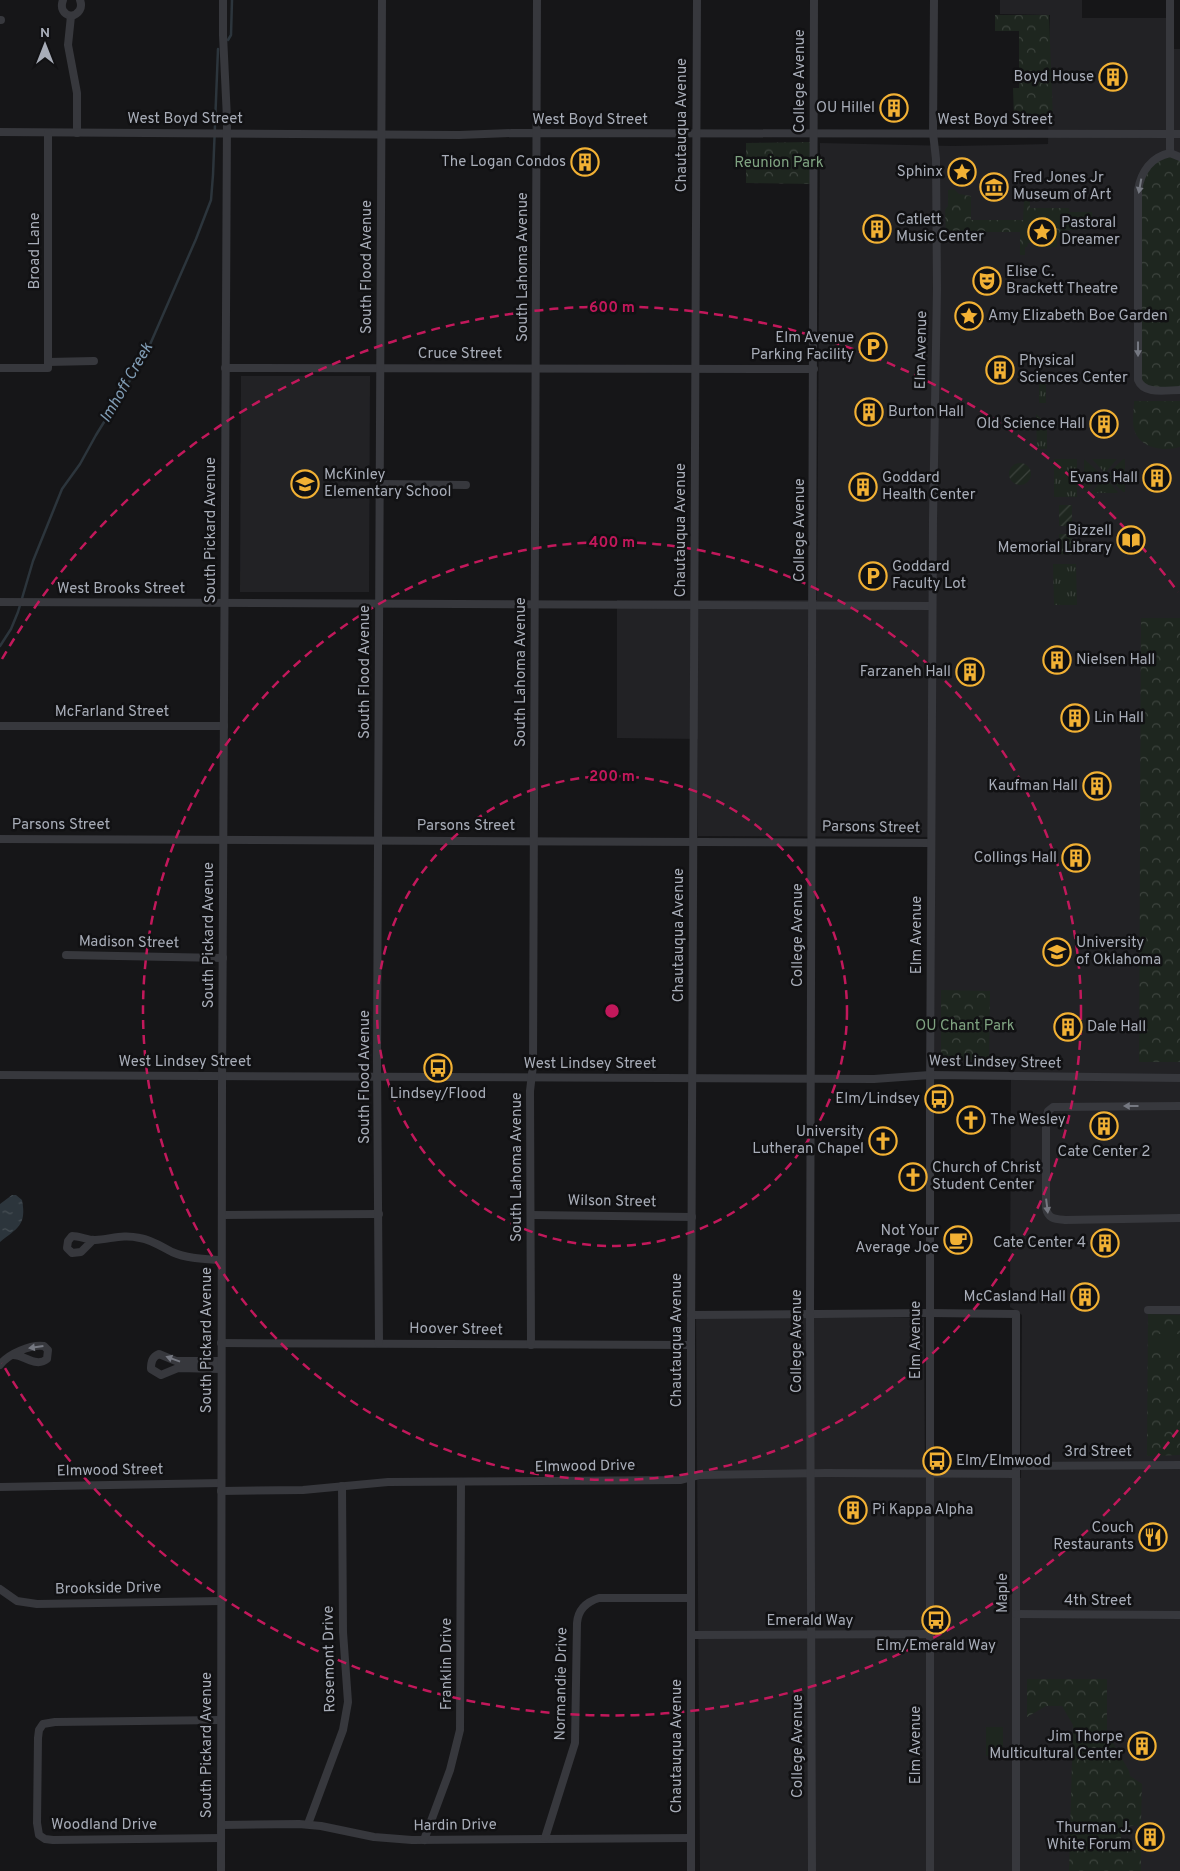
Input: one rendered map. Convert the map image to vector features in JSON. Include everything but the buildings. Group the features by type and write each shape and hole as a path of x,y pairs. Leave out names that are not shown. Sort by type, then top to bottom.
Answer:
{"street":[{"path":"63,0 61,4 63,11 66,15 71,16 81,10 80,0"},
{"name":"South Pickard Avenue","path":"221,1871 221,1260 226,368 223,0"},
{"name":"South Flood Avenue","path":"379,1343 378,840 382,0"},
{"name":"South Lahoma Avenue","path":"531,1345 532,1215 530,1091 532,1077 534,840 537,0"},
{"name":"Chautauqua Avenue","path":"691,1871 691,1315 697,0"},
{"name":"College Avenue","path":"812,1871 810,1313 814,0"},
{"name":"Elm Avenue","path":"930,1871 929,1460 932,606 937,289 936,159 933,133 934,0"},
{"path":"1170,0 1170,153"},
{"path":"71,16 68,45 77,93 77,132"},
{"name":"West Boyd Street","path":"0,132 1180,134"},
{"name":"Broad Lane","path":"48,133 48,365"},
{"path":"1180,157 1170,153 1158,157 1143,173 1138,190 1138,380 1142,387 1147,390 1180,390"},
{"path":"0,368 94,361"},
{"name":"Cruce Street","path":"226,368 814,369"},
{"path":"380,484 466,485"},
{"name":"West Brooks Street","path":"2,602 932,606"},
{"name":"McFarland Street","path":"0,726 224,726"},
{"name":"Parsons Street","path":"0,839 931,843"},
{"name":"Madison Street","path":"66,956 223,958"},
{"name":"West Lindsey Street","path":"0,1075 692,1079 874,1079 930,1076 1180,1078"},
{"path":"1180,1106 1053,1107 1048,1111 1046,1119 1046,1208 1051,1218 1065,1220 1180,1218"},
{"path":"222,1215 379,1214"},
{"name":"Wilson Street","path":"532,1215 692,1217"},
{"path":"93,1240 116,1236 142,1238 180,1255 198,1259 221,1260"},
{"path":"1148,1310 1180,1310"},
{"path":"691,1315 930,1313"},
{"name":"Maple","path":"930,1313 1016,1314 1016,1871"},
{"name":"Hoover Street","path":"222,1343 691,1345"},
{"path":"159,1354 176,1361 221,1365 178,1368 161,1375 151,1369 154,1357 159,1354"},
{"path":"0,1365 13,1355"},
{"name":"3rd Street","path":"1016,1470 1180,1465"},
{"name":"Elmwood Drive","path":"221,1487 280,1491 388,1482 681,1480 700,1475 812,1473 948,1474 1016,1470"},
{"name":"Franklin Drive","path":"424,1840 450,1770 460,1730 461,1482"},
{"name":"Rosemont Drive","path":"308,1824 343,1730 348,1702 343,1632 342,1486"},
{"name":"Elmwood Street","path":"0,1487 221,1487"},
{"name":"Brookside Drive","path":"0,1589 17,1601 37,1604 221,1601"},
{"name":"Normandie Drive","path":"545,1838 575,1744 577,1624 579,1613 587,1604 599,1598 691,1598"},
{"name":"4th Street","path":"1016,1614 1180,1615"},
{"name":"Emerald Way","path":"691,1634 929,1634"},
{"name":"Woodland Drive","path":"221,1720 55,1722 43,1724 39,1730 38,1738 37,1823 39,1835 45,1839 53,1840 221,1838"},
{"name":"Hardin Drive","path":"221,1825 308,1824 374,1838 424,1840 691,1838"}],"shaded area":[{"name":"University of Oklahoma","path":"1000,0 1082,0 1082,18 1166,18 1166,49 1180,49 1180,1871 700,1871 696,1317 924,1318 925,1477 1021,1478 1022,1315 1010,1307 1011,1069 995,1066 934,1066 935,837 698,836 698,739 617,738 617,600 817,600 820,143 953,146 1048,144 1050,15 1000,14"},
{"name":"McKinley Elementary School","path":"241,376 370,376 369,592 240,592"}],"green space":[{"path":"995,15 1049,15 1053,120 1014,120 1013,88 1019,88 1019,31 995,31"},
{"name":"Reunion Park","path":"811,142 813,184 746,183 746,143"},
{"path":"1158,157 1180,157 1180,390 1142,387 1139,184"},
{"path":"954,189 959,194 971,196 971,220 1023,220 1024,199 1030,199 1030,208 1069,208 1069,212 1092,212 1093,229 1066,230 1066,237 1057,238 1057,247 1035,247 1035,243 1028,243 1027,247 1025,247 1025,255 1020,255 1020,232 946,232 945,210 948,206 948,190"},
{"path":"1039,377 1057,377 1057,384 1046,384 1046,403 1039,403"},
{"path":"1134,401 1180,401 1180,447 1159,449 1141,441 1134,429"},
{"path":"1036,414 1047,424 1047,449 1037,449"},
{"path":"1054,459 1077,459 1077,497 1054,497"},
{"path":"1084,459 1101,474 1086,491 1084,491"},
{"path":"1092,459 1117,459 1105,473"},
{"path":"1125,459 1125,492 1108,477 1108,474"},
{"path":"1016,463 1024,463 1031,470 1031,478 1024,485 1016,485 1009,478 1009,470"},
{"path":"1103,479 1106,479 1118,492 1091,493"},
{"path":"1059,505 1072,505 1072,526 1059,526"},
{"path":"1059,534 1072,534 1072,555 1059,554"},
{"path":"1053,564 1076,564 1077,605 1054,605"},
{"path":"1141,618 1180,618 1180,1062 1139,1062"},
{"name":"OU Chant Park","path":"941,990 990,991 989,1060 941,1060"},
{"path":"1148,1314 1180,1315 1180,1455 1147,1456"},
{"path":"1155,1334 1180,1334 1180,1348 1155,1348"},
{"path":"1027,1679 1107,1679 1107,1732 1130,1776 1142,1784 1141,1826 1131,1826 1121,1831 1121,1843 1134,1850 1141,1850 1141,1871 1069,1871 1073,1725 1062,1706 1046,1706 1027,1717"},
{"path":"986,1727 1003,1727 1003,1756 986,1756"}],"water":[{"path":"12,1195 16,1195 22,1200 22,1221 16,1229 0,1242 0,1204"}],"waterway":[{"name":"Imhoff Creek","path":"228,40 231,35 232,0"},
{"name":"Imhoff Creek","path":"0,646 11,629 18,612 33,561 62,489 80,464 145,356 211,200 218,49"}],"place":[{"name":"Boyd House","path":"1113,77"},
{"name":"OU Hillel","path":"894,108"},
{"name":"The Logan Condos","path":"585,162"},
{"name":"Sphinx","path":"962,172"},
{"name":"Fred Jones Jr Museum of Art","path":"994,187"},
{"name":"Catlett Music Center","path":"877,229"},
{"name":"Pastoral Dreamer","path":"1042,232"},
{"name":"Elise C. Brackett Theatre","path":"987,281"},
{"name":"Amy Elizabeth Boe Garden","path":"969,316"},
{"name":"Elm Avenue Parking Facility","path":"873,347"},
{"name":"Physical Sciences Center","path":"1000,370"},
{"name":"Burton Hall","path":"869,412"},
{"name":"Old Science Hall","path":"1104,424"},
{"name":"Evans Hall","path":"1157,478"},
{"name":"McKinley Elementary School","path":"305,484"},
{"name":"Goddard Health Center","path":"863,487"},
{"name":"Bizzell Memorial Library","path":"1131,540"},
{"name":"Goddard Faculty Lot","path":"873,576"},
{"name":"Nielsen Hall","path":"1057,660"},
{"name":"Farzaneh Hall","path":"970,672"},
{"name":"Lin Hall","path":"1075,718"},
{"name":"Kaufman Hall","path":"1097,786"},
{"name":"Collings Hall","path":"1076,858"},
{"name":"University of Oklahoma","path":"1057,952"},
{"name":"Dale Hall","path":"1068,1027"},
{"name":"Lindsey/Flood","path":"438,1068"},
{"name":"Elm/Lindsey","path":"939,1099"},
{"name":"The Wesley","path":"971,1120"},
{"name":"Cate Center 2","path":"1104,1126"},
{"name":"University Lutheran Chapel","path":"883,1141"},
{"name":"Church of Christ Student Center","path":"913,1177"},
{"name":"Not Your Average Joe","path":"958,1240"},
{"name":"Cate Center 4","path":"1105,1243"},
{"name":"McCasland Hall","path":"1085,1297"},
{"name":"Elm/Elmwood","path":"937,1461"},
{"name":"Pi Kappa Alpha","path":"853,1510"},
{"name":"Couch Restaurants","path":"1153,1537"},
{"name":"Elm/Emerald Way","path":"936,1620"},
{"name":"Jim Thorpe Multicultural Center","path":"1142,1746"},
{"name":"Thurman J. White Forum","path":"1150,1837"}]}
